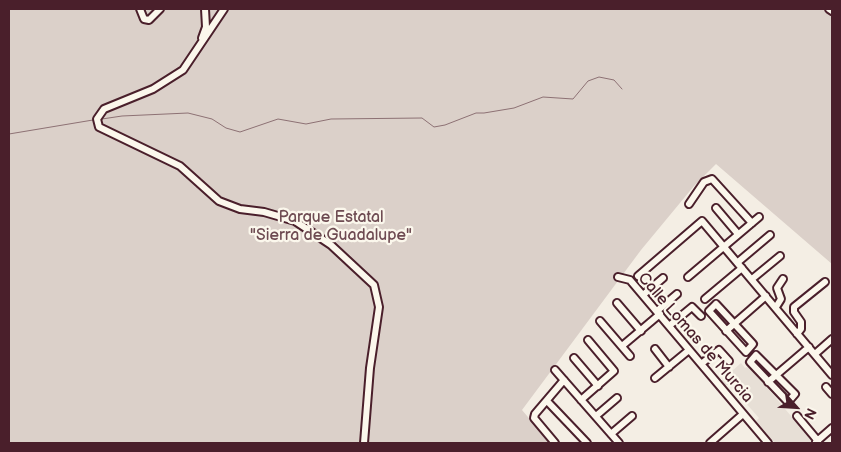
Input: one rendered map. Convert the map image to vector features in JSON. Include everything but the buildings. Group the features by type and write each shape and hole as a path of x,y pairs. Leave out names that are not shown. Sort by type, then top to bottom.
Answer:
{"street":[{"path":"140,9 144,19 149,20 160,9"},
{"path":"198,46 206,27 205,9"},
{"path":"224,9 183,70 153,89 104,109 97,119 99,127 110,134 124,138 180,166 219,201 240,209 264,212 295,221 331,245 374,285 379,307 370,368 364,443"},
{"path":"689,204 704,182 712,179 752,223"},
{"path":"716,208 738,234"},
{"path":"688,277 759,217"},
{"path":"638,276 702,221 832,373"},
{"path":"705,299 770,235"},
{"path":"752,279 780,256"},
{"name":"Calle Lomas de Murcia","path":"618,277 630,280 768,443"},
{"path":"643,295 664,278"},
{"path":"776,307 781,300 777,288 783,279"},
{"path":"797,334 801,330 801,322 794,312 794,307 825,282"},
{"path":"622,346 677,294"},
{"path":"726,331 766,296"},
{"path":"617,303 640,331"},
{"path":"716,304 734,323 753,344 746,352 709,310 716,304"},
{"path":"669,326 692,308 701,316"},
{"path":"600,321 630,356"},
{"path":"815,354 832,339"},
{"path":"581,400 614,370 588,340"},
{"path":"768,382 809,347"},
{"path":"655,349 669,366"},
{"path":"656,378 689,350"},
{"path":"701,364 719,350 728,361"},
{"path":"756,355 776,375 794,394 788,402 750,362 756,355"},
{"path":"574,358 598,386"},
{"path":"556,370 619,443"},
{"path":"555,443 534,418 564,380"},
{"path":"596,416 618,398"},
{"path":"547,401 587,443"},
{"path":"710,443 743,414"},
{"path":"611,434 632,416"},
{"path":"797,416 816,442 832,428"}],"shaded area":[{"path":"741,363 745,368 749,366 812,441 809,443 776,443 773,441 756,421 759,418 729,384 725,386 721,381"}],"green space":[{"name":"Parque Estatal \"Sierra de Guadalupe\"","path":"9,9 832,9 832,264 716,164 694,186 641,250 522,410 550,443 9,443"}],"waterway":[{"path":"102,119 122,116 188,113 212,119 226,128 240,132 278,119 306,124 331,119 422,118 434,127 445,125 476,113 514,108 543,97 573,99 588,81 599,77 614,80 622,89"},
{"path":"9,134 93,120"}]}
